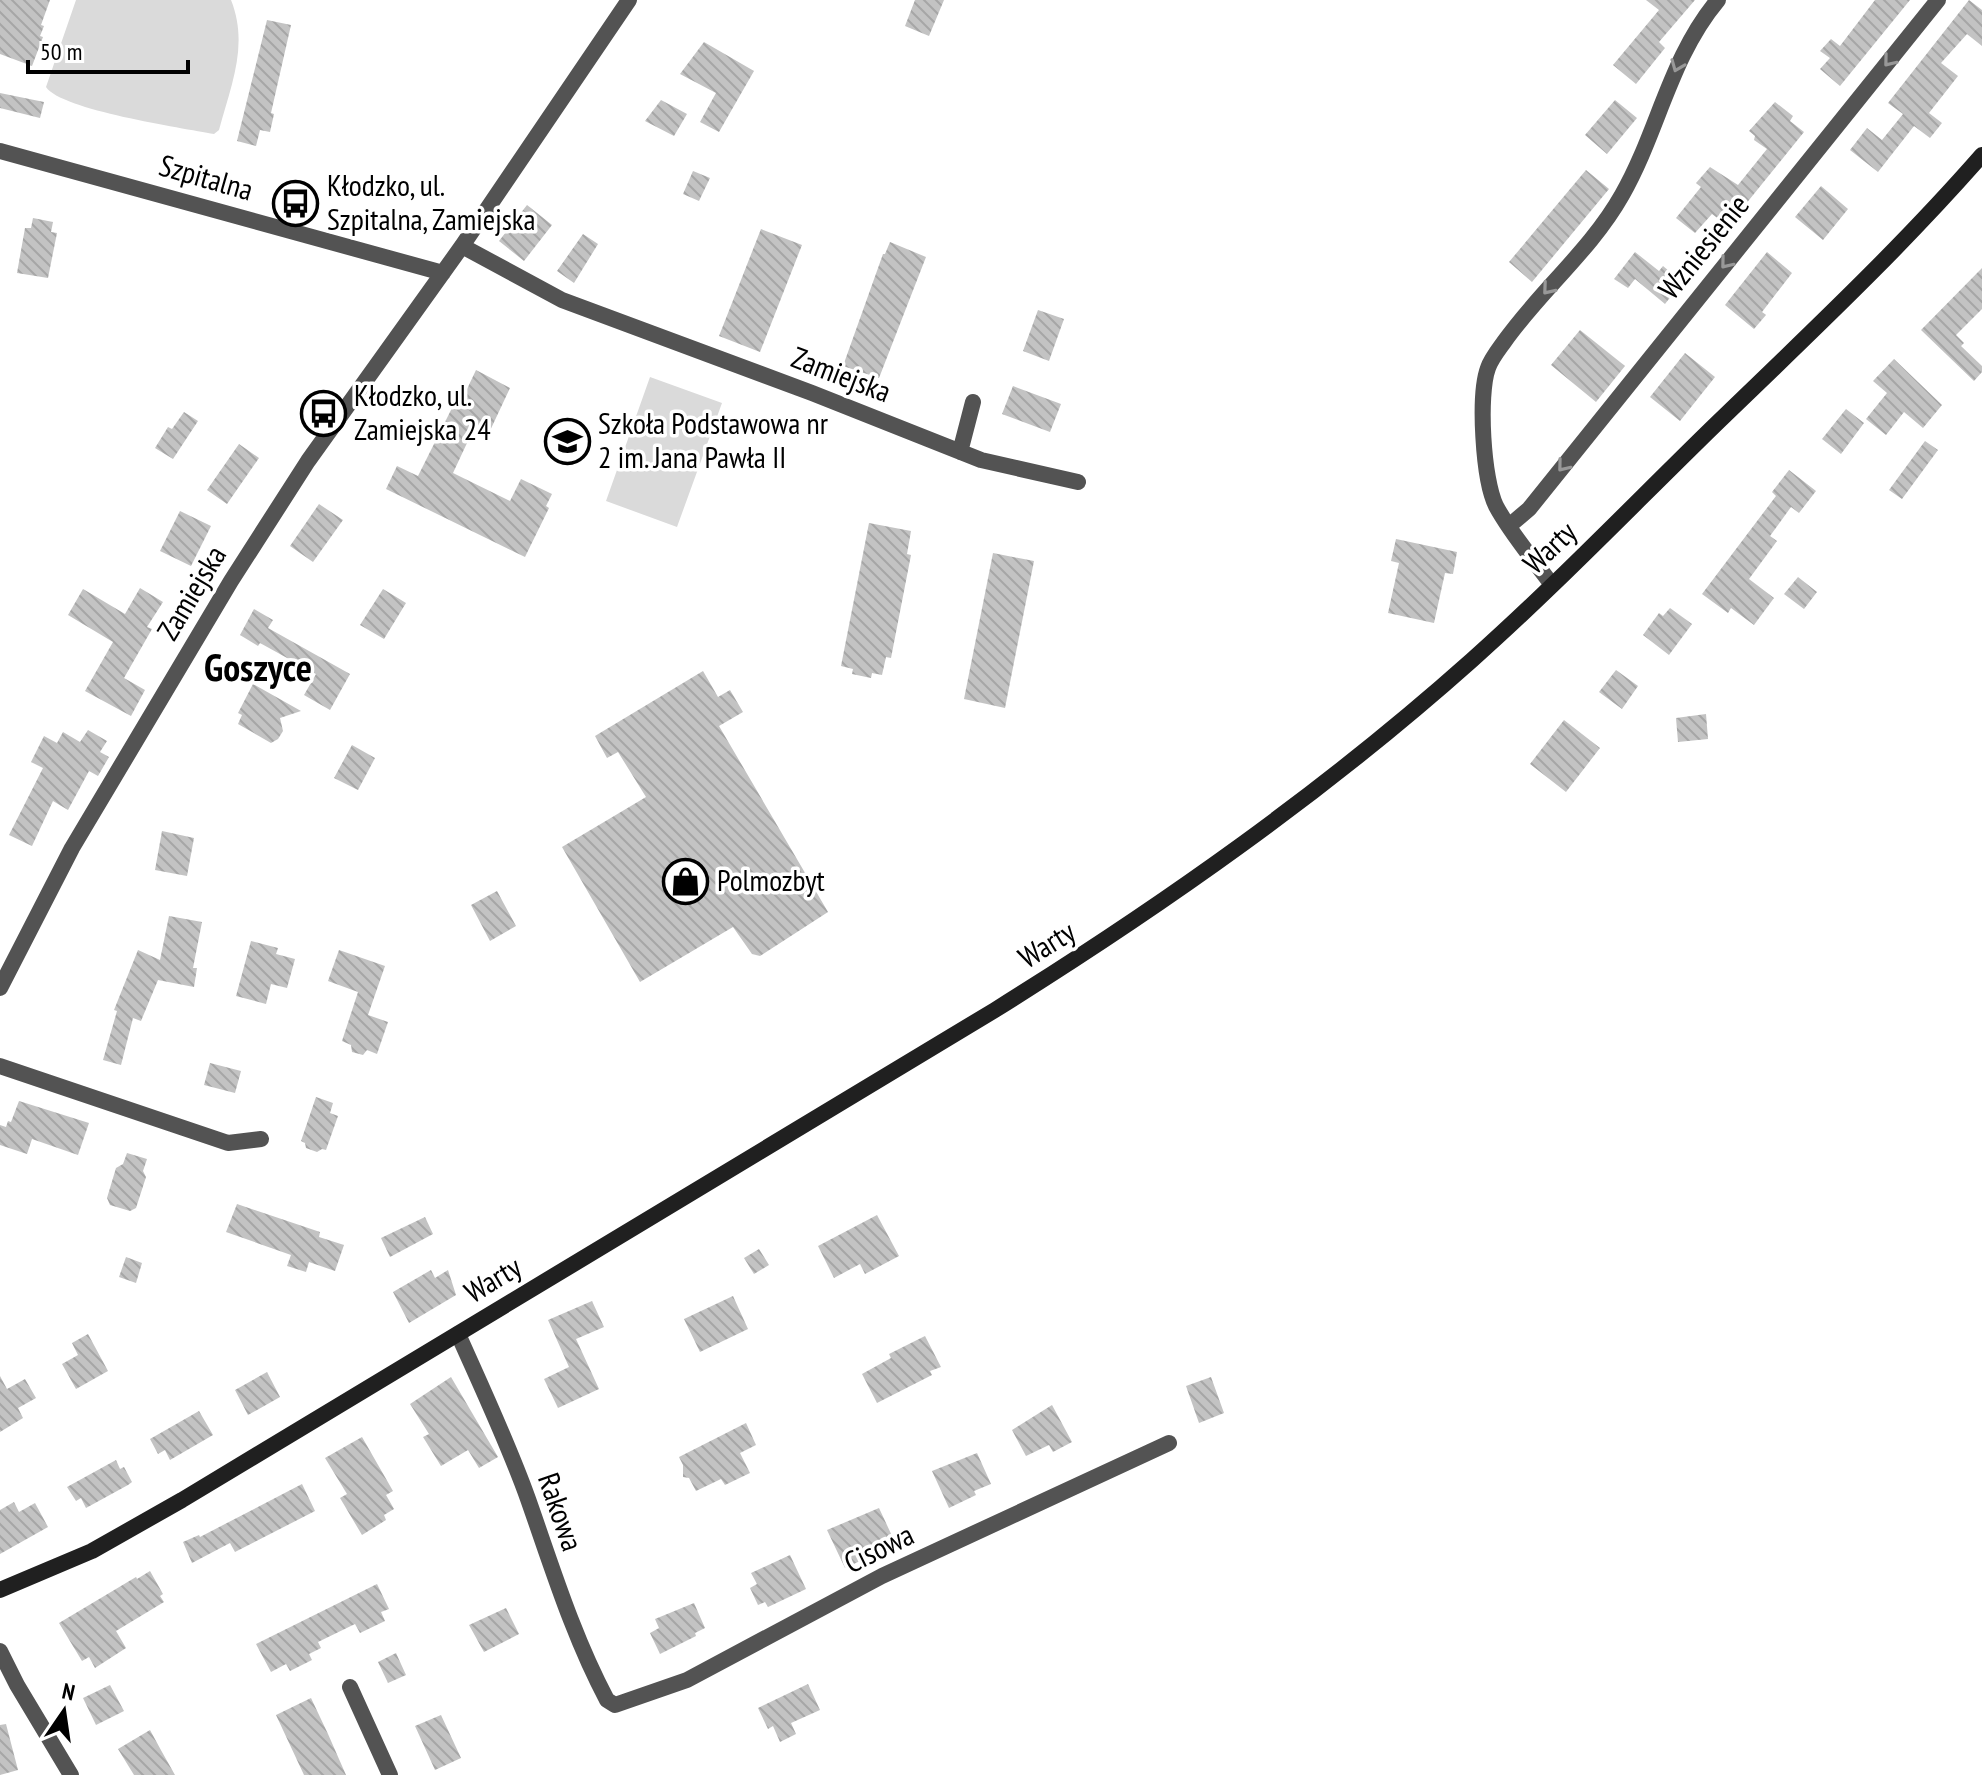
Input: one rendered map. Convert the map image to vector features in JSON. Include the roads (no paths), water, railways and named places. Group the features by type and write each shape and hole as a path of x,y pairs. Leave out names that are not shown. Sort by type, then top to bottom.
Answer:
{"main road":[{"name":"Warty","path":"0,1590 62,1565 121,1535 458,1334 995,1010 1177,893 1236,851 1398,723 1473,659 1858,286 1982,155"}],"street":[{"name":"Zamiejska","path":"0,988 72,848 231,581 308,461 462,246 629,0"},
{"path":"1552,585 1495,504 1486,468 1484,388 1488,367 1505,341 1611,214 1631,179 1683,51 1699,22 1718,0"},
{"name":"Wzniesienie","path":"1509,526 1529,509 1938,0"},
{"name":"Szpitalna","path":"0,151 443,273"},
{"name":"Zamiejska","path":"462,246 562,300 981,460 1078,482"},
{"path":"960,452 973,402"},
{"path":"0,1066 228,1143 261,1139"},
{"name":"Rakowa","path":"458,1334 528,1497 552,1574 579,1639 600,1688 607,1700 615,1705"},
{"name":"Cisowa","path":"615,1705 687,1680 882,1576 1169,1443"},
{"path":"0,1651 71,1775"},
{"path":"350,1687 390,1775"}],"place":[{"name":"Kłodzko, ul. Szpitalna, Zamiejska","path":"296,203"},
{"name":"Kłodzko, ul. Zamiejska 24","path":"323,413"},
{"name":"Szkoła Podstawowa nr 2 im. Jana Pawła II","path":"567,441"},
{"name":"Polmozbyt","path":"686,881"}],"district":[{"name":"Goszyce","path":"258,668"}]}
